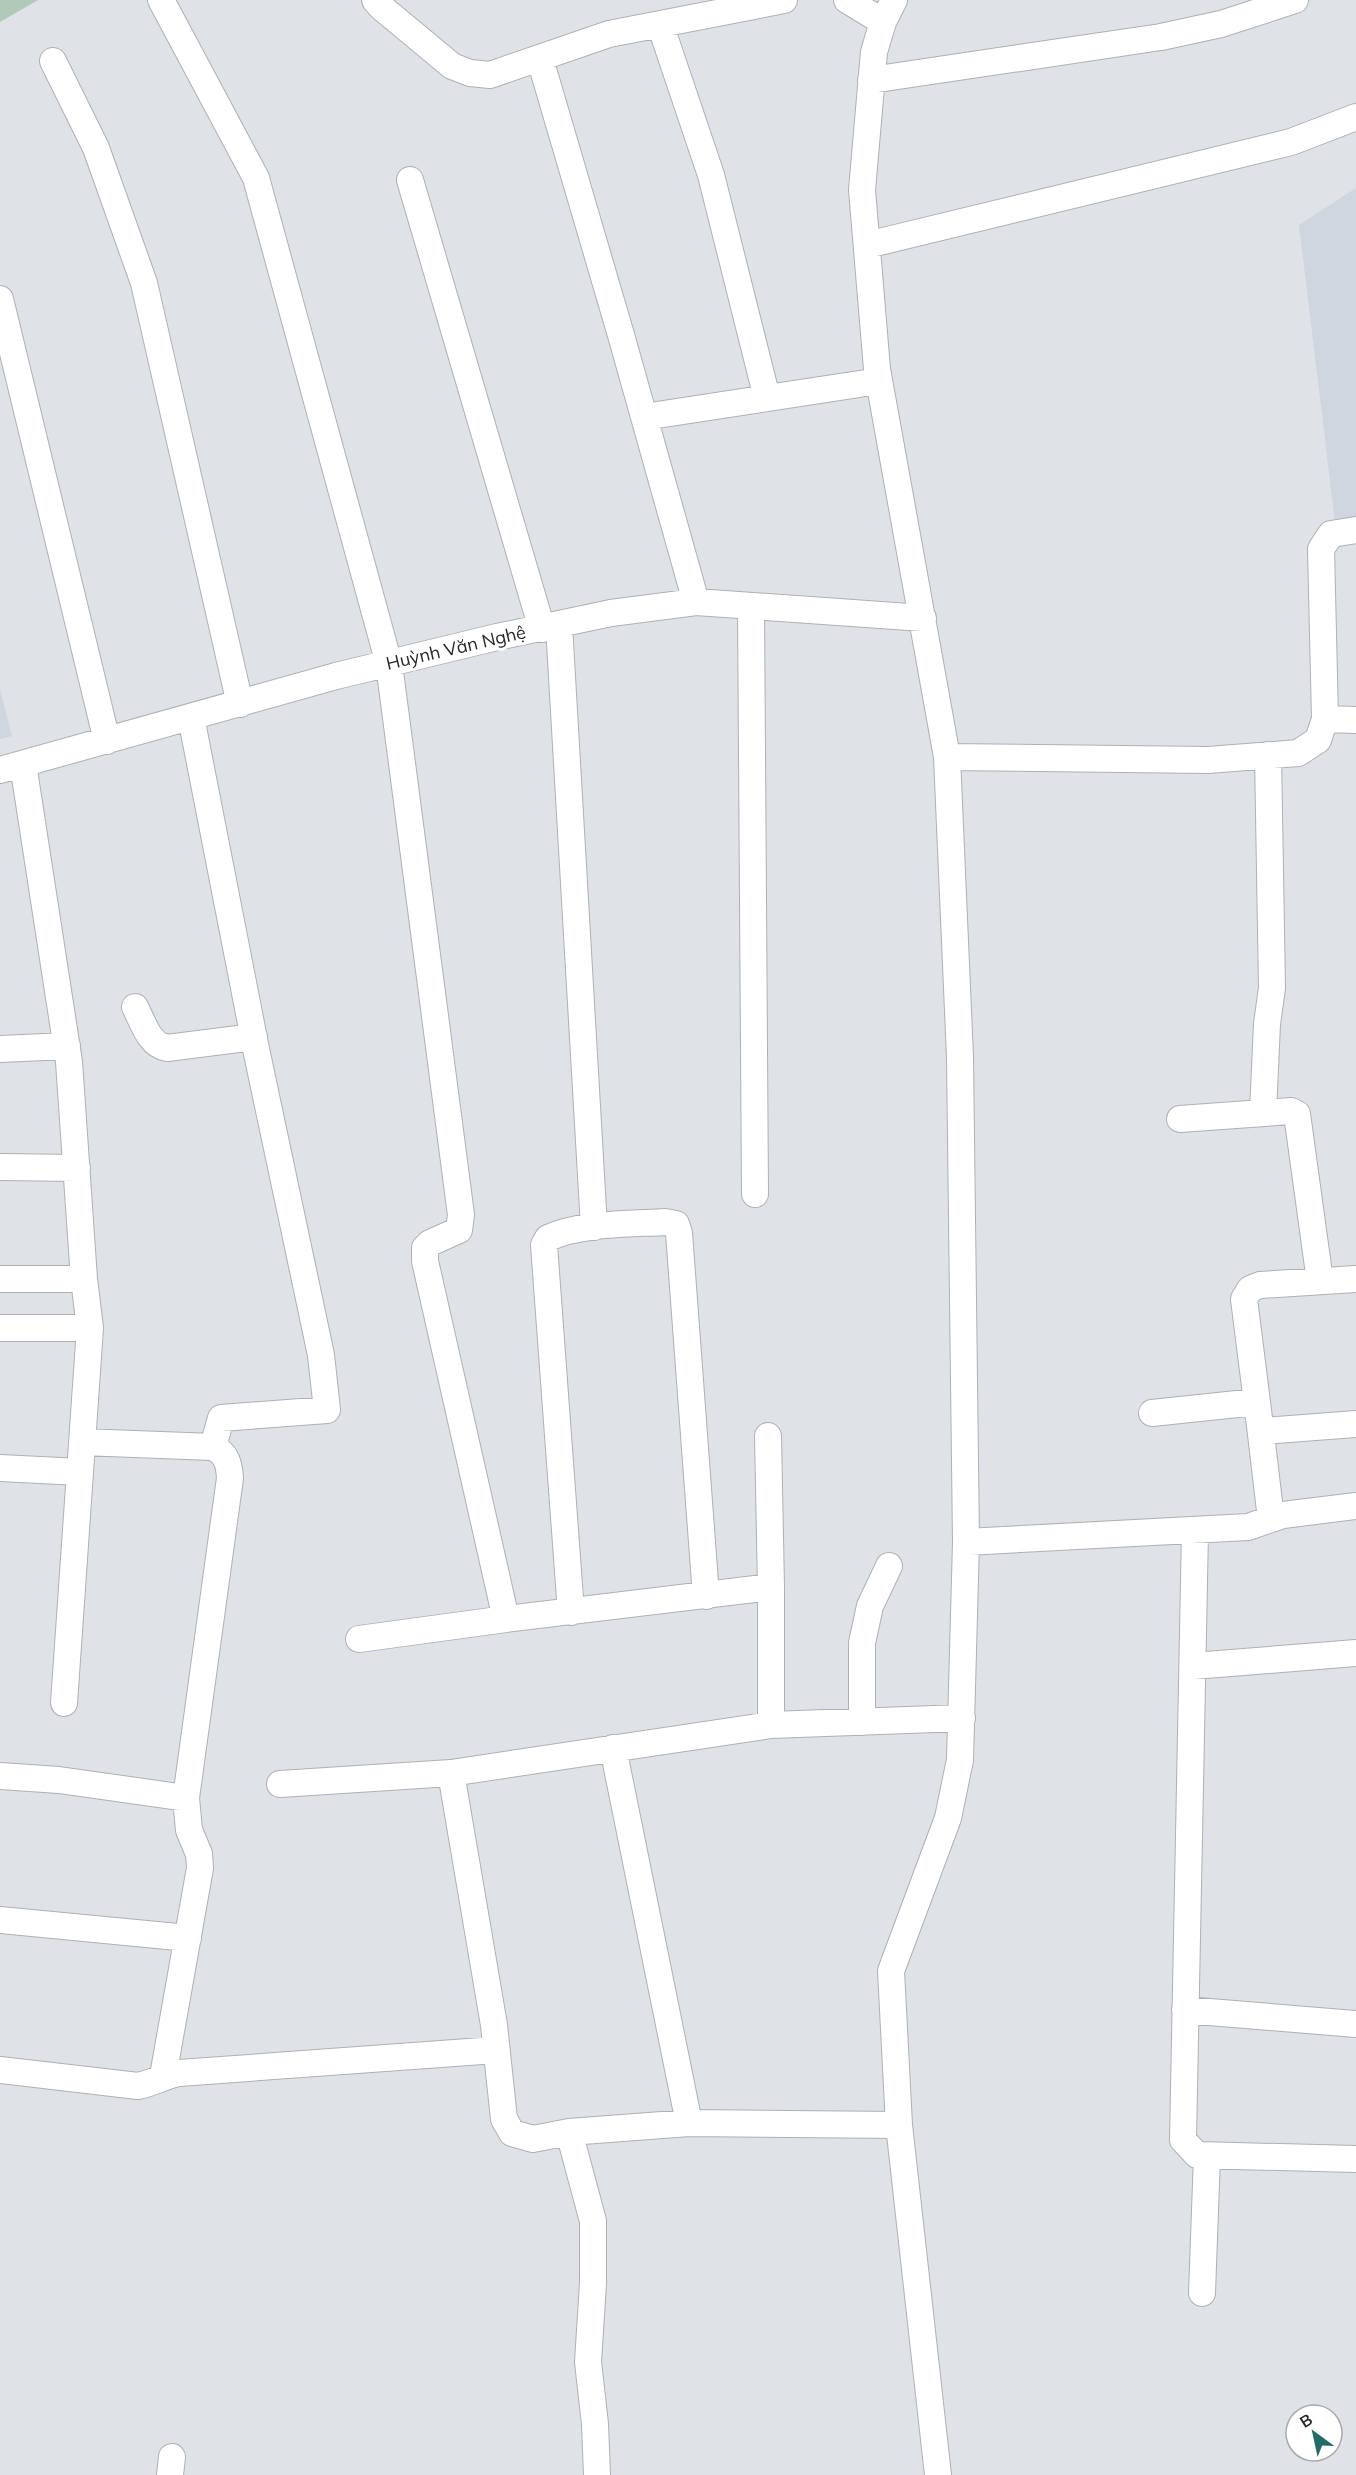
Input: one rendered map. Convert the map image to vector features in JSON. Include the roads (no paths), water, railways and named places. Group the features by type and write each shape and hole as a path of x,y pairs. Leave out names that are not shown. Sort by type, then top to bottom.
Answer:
{"street":[{"path":"161,0 256,178 389,664 461,1215 459,1230 430,1243 425,1248 425,1261 506,1618"},
{"path":"375,0 452,66 470,73 490,75 609,34 660,24 695,9 784,0"},
{"path":"848,0 889,11 874,52 862,190 879,381 947,757 960,1057 966,1542 960,1760 948,1818 891,1971 899,2125 938,2475"},
{"path":"871,80 1161,37 1221,24 1295,0"},
{"path":"660,24 711,175 767,398"},
{"path":"540,58 696,602"},
{"path":"53,61 96,148 144,283 240,704"},
{"path":"867,245 1291,142 1356,117"},
{"path":"410,180 550,627 594,1227"},
{"path":"0,299 107,741"},
{"path":"644,417 879,381"},
{"path":"947,757 1208,760 1299,753 1318,740 1325,719 1321,549 1331,534 1356,530"},
{"name":"Huỳnh Văn Nghệ","path":"12,767 389,664 497,637 611,613 696,602 923,618"},
{"path":"751,606 754,1194"},
{"path":"191,717 254,1038 321,1355 327,1410 221,1418 213,1447"},
{"path":"1325,719 1356,720"},
{"path":"1263,1112 1267,1024 1272,988 1268,755"},
{"path":"12,767 67,1046 84,1279 90,1328 64,1703"},
{"path":"135,1007 153,1042 160,1047 254,1038"},
{"path":"0,1049 67,1046"},
{"path":"1180,1119 1263,1112 1291,1111 1297,1114 1320,1281"},
{"path":"0,1167 77,1168"},
{"path":"571,1612 544,1245 548,1238 557,1233 594,1227 665,1222 676,1224 679,1233 706,1596"},
{"path":"0,1279 84,1279"},
{"path":"1271,1519 1244,1299 1250,1289 1260,1285 1356,1279"},
{"path":"0,1328 90,1328"},
{"path":"1152,1413 1258,1414"},
{"path":"1258,1414 1264,1431 1356,1424"},
{"path":"768,1436 771,1725"},
{"path":"81,1442 213,1447 221,1451 229,1463 230,1478 186,1798 189,1830 199,1854 200,1868 163,2076"},
{"path":"0,1468 80,1472"},
{"path":"966,1542 1248,1527 1283,1515 1356,1506"},
{"path":"1195,1531 1183,2140 1197,2155 1356,2159"},
{"path":"862,1722 862,1643 870,1606 888,1566"},
{"path":"359,1639 506,1618 771,1587"},
{"path":"1192,1666 1356,1653"},
{"path":"280,1784 451,1773 771,1725 962,1718"},
{"path":"613,1748 689,2123"},
{"path":"451,1773 496,2050 504,2119 512,2133 533,2139 569,2132 689,2123 899,2125"},
{"path":"0,1776 59,1780 186,1798"},
{"path":"0,1920 188,1938"},
{"path":"1185,2010 1356,2024"},
{"path":"0,2070 138,2086 150,2084 163,2076 496,2050"},
{"path":"569,2132 593,2221 593,2283 588,2361 596,2424 597,2475"},
{"path":"1202,2294 1208,2156"}]}
